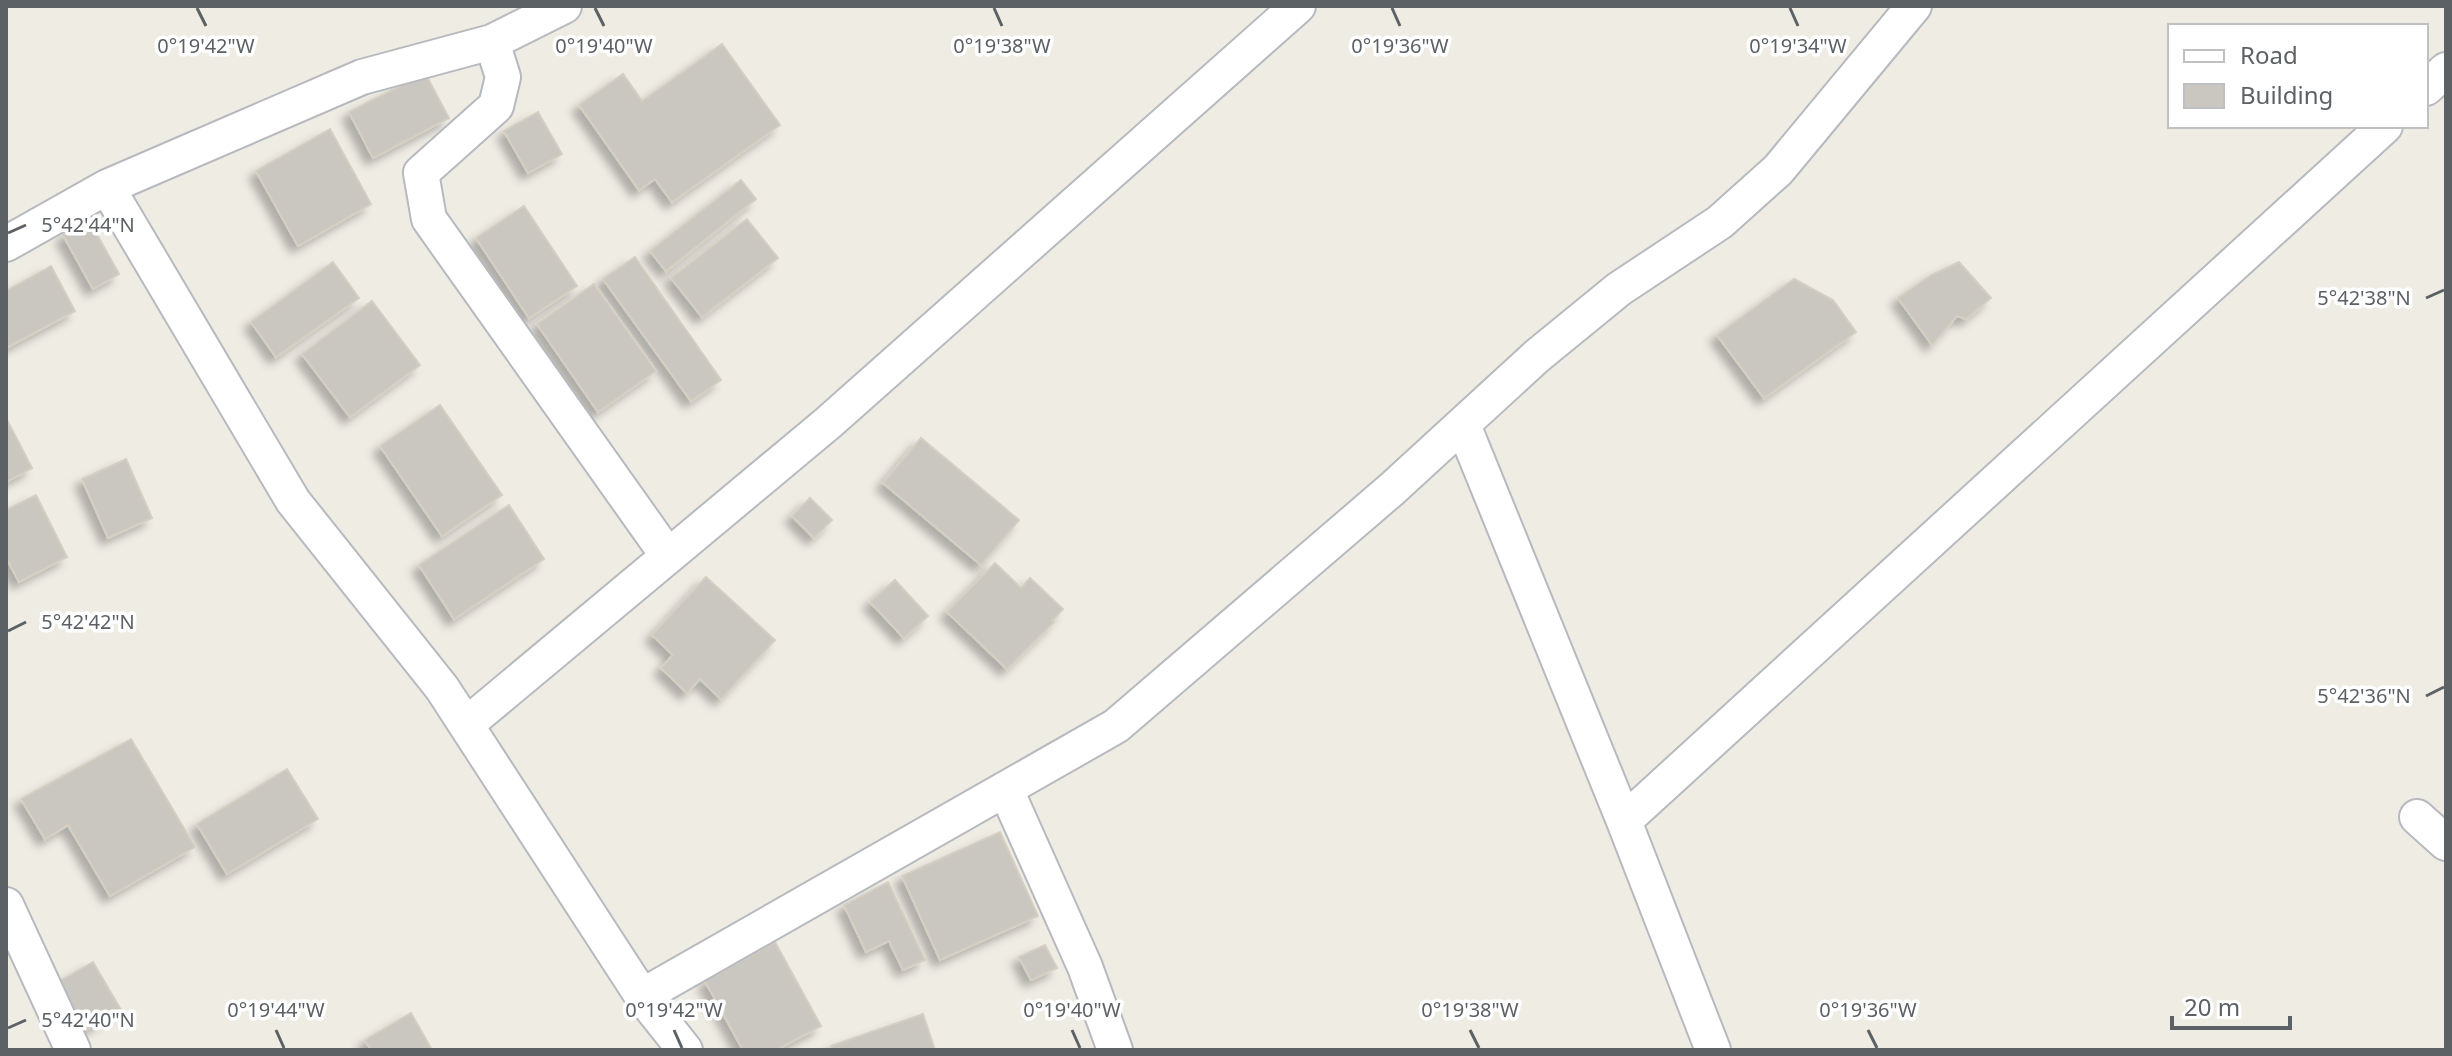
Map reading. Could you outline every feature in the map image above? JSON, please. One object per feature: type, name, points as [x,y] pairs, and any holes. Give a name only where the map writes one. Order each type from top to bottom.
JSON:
[{"type":"street","points":[[6,244],[107,187],[362,77],[492,42],[564,6]]},
{"type":"street","points":[[467,724],[828,423],[1298,6]]},
{"type":"street","points":[[642,996],[1116,726],[1380,500],[1537,356],[1619,289],[1720,222],[1778,170],[1914,6]]},
{"type":"street","points":[[492,42],[503,77],[496,106],[421,173],[429,219],[668,556]]},
{"type":"street","points":[[2428,86],[2446,70]]},
{"type":"street","points":[[1624,821],[2383,128]]},
{"type":"street","points":[[107,187],[293,501],[442,688],[642,996],[685,1050]]},
{"type":"street","points":[[1463,425],[1624,821],[1713,1050]]},
{"type":"street","points":[[1006,790],[1079,954],[1115,1050]]},
{"type":"street","points":[[2417,817],[2446,843]]},
{"type":"street","points":[[6,905],[73,1050]]},
{"type":"building","points":[[722,44],[780,125],[672,202],[655,179],[639,190],[579,105],[623,74],[642,101]]},
{"type":"building","points":[[425,73],[449,118],[373,158],[349,112]]},
{"type":"building","points":[[538,112],[562,154],[528,173],[504,131]]},
{"type":"building","points":[[330,129],[371,204],[298,246],[256,171]]},
{"type":"building","points":[[741,180],[756,199],[666,271],[650,251]]},
{"type":"building","points":[[524,206],[577,286],[529,318],[476,238]]},
{"type":"building","points":[[747,219],[778,258],[702,317],[671,278]]},
{"type":"building","points":[[89,220],[119,274],[93,289],[63,235]]},
{"type":"building","points":[[635,257],[721,380],[691,401],[603,279]]},
{"type":"building","points":[[333,262],[359,298],[276,357],[251,322]]},
{"type":"building","points":[[1959,262],[1991,298],[1966,319],[1957,316],[1932,345],[1898,298],[1931,275]]},
{"type":"building","points":[[51,266],[75,311],[6,348],[6,291]]},
{"type":"building","points":[[1794,279],[1833,300],[1856,332],[1764,398],[1717,335]]},
{"type":"building","points":[[594,284],[656,371],[598,412],[537,324]]},
{"type":"building","points":[[372,301],[420,365],[350,417],[302,354]]},
{"type":"building","points":[[440,405],[502,495],[442,536],[380,446]]},
{"type":"building","points":[[6,418],[32,468],[6,482]]},
{"type":"building","points":[[921,438],[1019,520],[981,565],[883,483]]},
{"type":"building","points":[[126,459],[152,518],[108,538],[82,479]]},
{"type":"building","points":[[36,495],[67,557],[19,582],[6,557],[6,510]]},
{"type":"building","points":[[810,498],[832,520],[814,538],[792,516]]},
{"type":"building","points":[[509,505],[544,559],[454,619],[419,565]]},
{"type":"building","points":[[995,563],[1021,588],[1030,578],[1063,609],[1007,669],[947,612]]},
{"type":"building","points":[[706,577],[775,640],[721,699],[700,679],[687,693],[661,668],[673,655],[652,635]]},
{"type":"building","points":[[895,580],[928,616],[904,638],[870,602]]},
{"type":"building","points":[[131,739],[195,847],[110,896],[68,825],[45,839],[21,799]]},
{"type":"building","points":[[287,769],[318,819],[227,874],[197,824]]},
{"type":"building","points":[[1000,832],[1038,916],[940,960],[902,876]]},
{"type":"building","points":[[888,882],[925,960],[903,970],[889,941],[866,952],[844,905]]},
{"type":"building","points":[[775,942],[821,1026],[776,1050],[743,1050],[705,981]]},
{"type":"building","points":[[1045,945],[1057,968],[1031,980],[1019,957]]},
{"type":"building","points":[[93,962],[121,1010],[86,1030],[58,982]]},
{"type":"building","points":[[411,1013],[432,1050],[371,1050],[365,1040]]},
{"type":"building","points":[[923,1014],[935,1050],[832,1050],[831,1046]]}]
